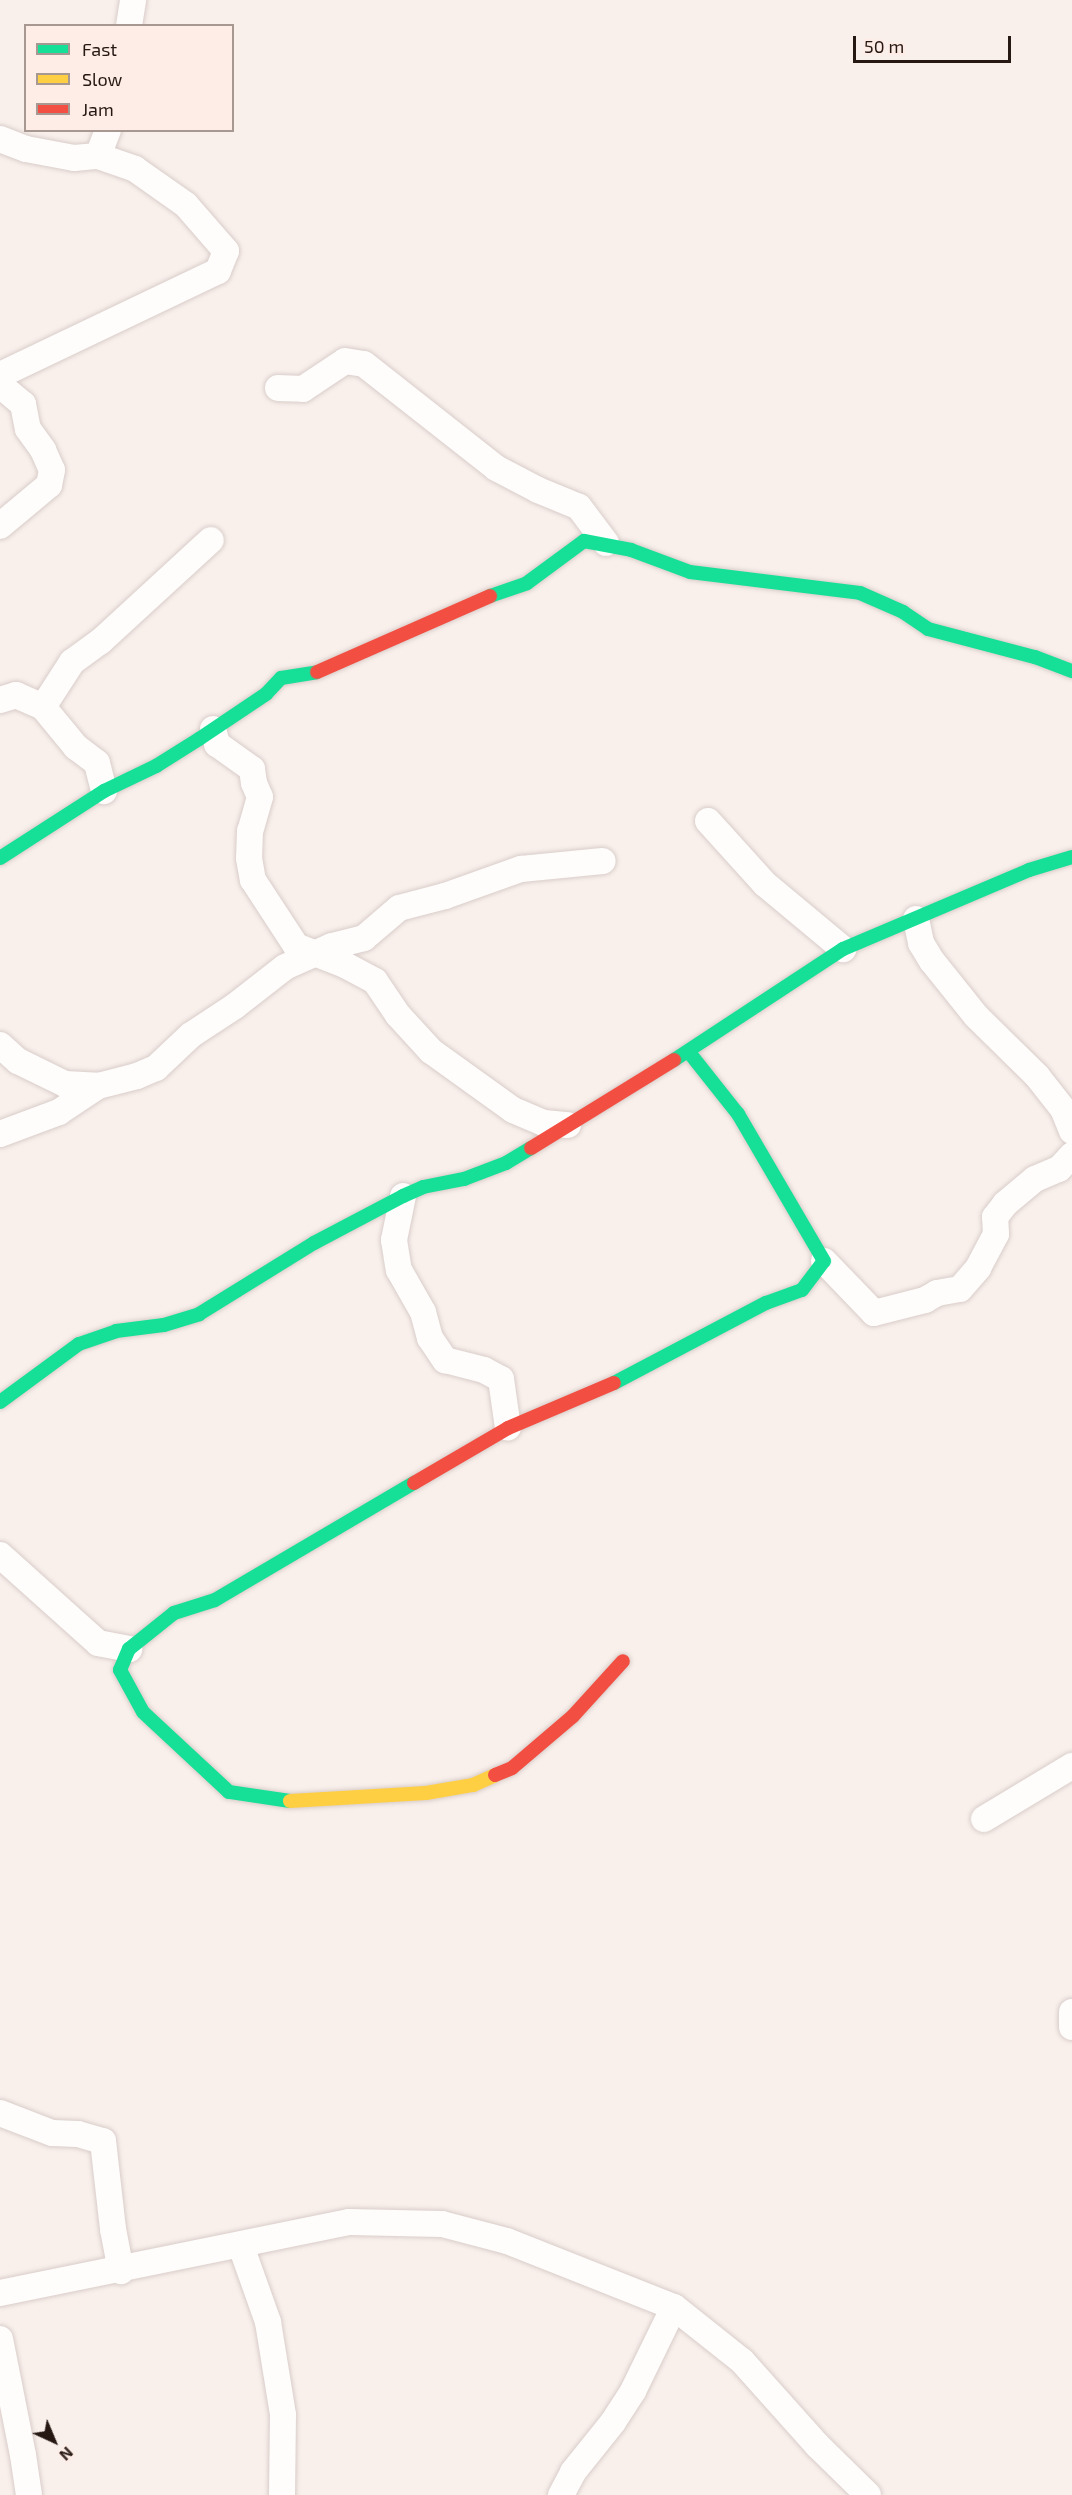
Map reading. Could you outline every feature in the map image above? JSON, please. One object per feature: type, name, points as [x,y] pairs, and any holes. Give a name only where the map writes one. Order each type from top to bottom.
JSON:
[{"type":"street","points":[[129,24],[133,0]]},
{"type":"street","points":[[98,156],[107,132]]},
{"type":"street","points":[[0,139],[26,149],[74,158],[98,156],[135,169],[186,205],[226,251],[218,271],[0,375]]},
{"type":"street","points":[[278,388],[303,389],[345,361],[364,364],[495,468],[538,490],[579,507],[606,543]]},
{"type":"street","points":[[0,385],[23,404],[28,429],[43,450],[52,470],[49,484],[0,525]]},
{"type":"street","points":[[44,707],[72,662],[101,641],[211,540]]},
{"type":"street","points":[[0,858],[104,791],[156,766],[266,694],[281,678],[325,671],[495,594],[527,583],[584,541],[606,543],[631,550],[690,572],[860,594],[903,612],[928,629],[1035,657],[1072,671]]},
{"type":"street","points":[[0,700],[16,695],[44,707],[76,747],[97,763],[104,791]]},
{"type":"street","points":[[213,729],[217,744],[252,769],[254,783],[260,797],[250,831],[249,858],[253,880],[296,946],[345,965],[375,981],[398,1015],[431,1051],[513,1110],[544,1123],[568,1125]]},
{"type":"street","points":[[708,821],[765,884],[843,949]]},
{"type":"street","points":[[0,1402],[79,1344],[116,1331],[164,1325],[199,1314],[314,1243],[423,1186],[464,1179],[506,1163],[688,1051],[843,949],[1029,870],[1072,856]]},
{"type":"street","points":[[0,1134],[59,1112],[99,1086],[156,1068],[192,1035],[236,1006],[285,967],[332,946],[364,938],[399,908],[444,896],[521,869],[603,861]]},
{"type":"street","points":[[916,919],[921,943],[932,962],[976,1016],[1037,1076],[1063,1109],[1072,1131]]},
{"type":"street","points":[[0,1045],[18,1061],[65,1084],[99,1086]]},
{"type":"street","points":[[688,1051],[738,1114],[824,1261],[874,1312],[925,1300],[937,1293],[960,1289],[978,1268],[996,1234],[995,1217],[1005,1204],[1035,1179],[1059,1169],[1072,1155]]},
{"type":"street","points":[[403,1196],[394,1240],[399,1270],[423,1312],[430,1338],[445,1360],[484,1370],[501,1379],[508,1428]]},
{"type":"street","points":[[623,1661],[573,1716],[512,1768],[473,1785],[426,1793],[291,1801],[229,1792],[143,1712],[120,1670],[129,1649],[174,1613],[215,1600],[508,1428],[625,1379],[672,1351],[766,1304],[802,1290],[824,1261]]},
{"type":"street","points":[[0,1555],[98,1643],[129,1649]]},
{"type":"street","points":[[984,1819],[1072,1766]]},
{"type":"street","points":[[1072,2012],[1070,2023],[1072,2027]]},
{"type":"street","points":[[0,2113],[52,2133],[78,2134],[103,2141],[121,2271]]},
{"type":"street","points":[[0,2293],[121,2271],[349,2222],[442,2224],[507,2241],[674,2307],[742,2361],[818,2446],[868,2495]]},
{"type":"street","points":[[241,2246],[270,2333],[283,2415],[282,2495]]},
{"type":"street","points":[[561,2495],[573,2472],[633,2391],[674,2307]]},
{"type":"street","points":[[0,2339],[23,2455],[28,2495]]},
{"type":"traffic: fast","points":[[490,596],[527,583],[584,541],[631,550],[690,572],[860,593],[903,612],[928,629],[1035,657],[1072,671]]},
{"type":"traffic: fast","points":[[0,858],[104,791],[156,766],[199,739],[266,694],[281,678],[317,672]]},
{"type":"traffic: fast","points":[[674,1060],[843,949],[1029,870],[1072,857]]},
{"type":"traffic: fast","points":[[614,1383],[766,1303],[802,1290],[824,1261],[738,1114],[688,1051]]},
{"type":"traffic: fast","points":[[0,1402],[79,1344],[116,1331],[164,1325],[199,1314],[314,1243],[403,1196],[423,1187],[464,1179],[506,1163],[531,1148]]},
{"type":"traffic: fast","points":[[290,1801],[229,1792],[143,1712],[120,1670],[129,1649],[174,1613],[215,1600],[414,1483]]},
{"type":"traffic: slow","points":[[290,1801],[426,1793],[473,1785],[495,1775]]},
{"type":"traffic: jam","points":[[317,672],[490,596]]},
{"type":"traffic: jam","points":[[531,1148],[674,1060]]},
{"type":"traffic: jam","points":[[414,1483],[508,1428],[614,1383]]},
{"type":"traffic: jam","points":[[495,1775],[512,1768],[573,1716],[623,1661]]}]
